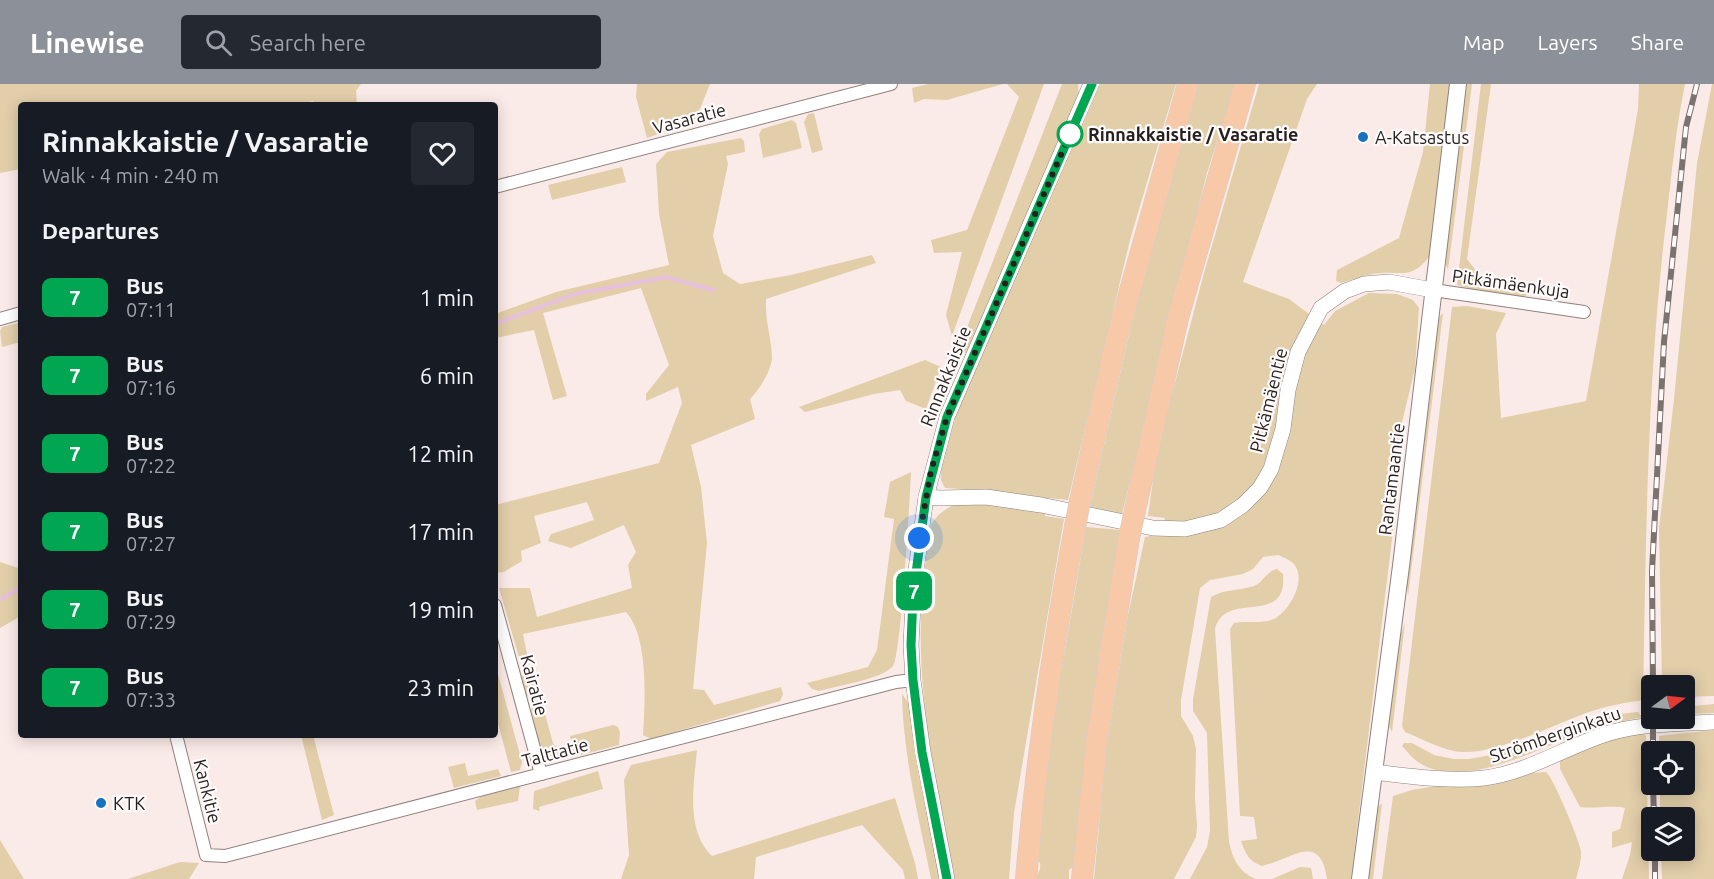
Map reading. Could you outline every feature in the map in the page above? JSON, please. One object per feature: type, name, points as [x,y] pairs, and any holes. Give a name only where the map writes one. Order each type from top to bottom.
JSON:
[{"type":"highway","points":[[1026,879],[1043,723],[1074,527],[1117,337],[1188,84]]},
{"type":"highway","points":[[1082,879],[1099,728],[1129,538],[1178,318],[1245,84]]},
{"type":"main road","name":"Rantamaantie","points":[[1360,879],[1401,566],[1458,84]]},
{"type":"street","name":"Vasaratie","points":[[498,186],[891,84]]},
{"type":"street","name":"Rinnakkaistie","points":[[947,879],[922,752],[911,645],[914,592],[926,497],[947,417],[1091,84]]},
{"type":"street","name":"Pitkämäentie","points":[[926,497],[986,497],[1041,505],[1153,528],[1185,529],[1221,520],[1243,506],[1260,488],[1271,469],[1283,429],[1288,390],[1298,352],[1321,308],[1345,291],[1365,284],[1389,282],[1433,290]]},
{"type":"street","name":"Pitkämäenkuja","points":[[1433,290],[1584,312]]},
{"type":"street","points":[[0,319],[18,315]]},
{"type":"street","name":"Kairatie","points":[[498,615],[541,774]]},
{"type":"street","name":"Talttatie","points":[[206,855],[225,856],[896,682],[913,680]]},
{"type":"street","name":"Strömberginkatu","points":[[1374,772],[1452,779],[1483,778],[1503,775],[1609,733],[1633,728],[1714,722]]},
{"type":"street","name":"Kankitie","points":[[177,738],[206,855]]},
{"type":"shaded area","points":[[0,84],[361,84],[356,91],[357,102],[18,102],[18,170],[0,173]]},
{"type":"shaded area","points":[[637,84],[710,84],[695,121],[647,138],[636,97]]},
{"type":"shaded area","points":[[928,84],[1003,84],[947,100],[924,99],[914,103],[912,88]]},
{"type":"shaded area","points":[[1007,84],[1044,84],[952,336],[946,315],[962,252],[934,253],[931,240],[967,230],[1019,97]]},
{"type":"shaded area","points":[[1062,84],[1078,84],[1079,96],[969,350],[964,354],[957,353]]},
{"type":"shaded area","points":[[1099,84],[1176,84],[1130,240],[1068,500],[1048,498],[1045,516],[1064,519],[1014,813],[1009,879],[954,879],[932,762],[923,684],[921,606],[928,534],[931,525],[943,511],[959,502],[994,491],[945,488],[941,480],[941,471],[958,408]]},
{"type":"shaded area","points":[[1199,84],[1235,84],[1207,173],[1122,514],[1090,507],[1128,339]]},
{"type":"shaded area","points":[[1259,84],[1317,84],[1307,99],[1243,282],[1289,299],[1324,325],[1335,311],[1369,293],[1397,294],[1413,300],[1419,308],[1415,369],[1402,422],[1402,456],[1351,879],[1327,879],[1318,855],[1311,852],[1303,852],[1262,866],[1248,857],[1241,841],[1257,839],[1254,817],[1240,816],[1230,629],[1234,623],[1271,620],[1287,608],[1298,586],[1298,571],[1294,564],[1278,555],[1263,557],[1253,569],[1243,574],[1210,580],[1200,588],[1181,700],[1181,716],[1193,736],[1196,749],[1197,826],[1196,837],[1174,879],[1094,879],[1106,751],[1128,615],[1145,537],[1160,534],[1165,518],[1148,516],[1157,451],[1204,273]]},
{"type":"shaded area","points":[[1430,84],[1450,84],[1429,257],[1416,270],[1410,272],[1373,274],[1341,283],[1336,281],[1337,270],[1399,238],[1423,152]]},
{"type":"shaded area","points":[[1466,84],[1472,84],[1448,270],[1445,250]]},
{"type":"shaded area","points":[[1481,84],[1491,84],[1467,259],[1483,280],[1534,288],[1521,297],[1492,294],[1457,285]]},
{"type":"shaded area","points":[[1639,84],[1685,84],[1673,165],[1655,335],[1641,700],[1595,710],[1492,748],[1462,752],[1448,749],[1405,732],[1402,726],[1452,307],[1467,306],[1506,313],[1496,334],[1501,418],[1586,401],[1638,109]]},
{"type":"shaded area","points":[[1712,84],[1714,84],[1714,696],[1695,697],[1695,675],[1662,675],[1659,529],[1697,163]]},
{"type":"shaded area","points":[[814,113],[823,150],[812,153],[804,122],[808,114]]},
{"type":"shaded area","points":[[792,120],[796,123],[802,148],[763,158],[759,134],[762,129]]},
{"type":"shaded area","points":[[741,138],[744,141],[745,152],[726,156],[728,164],[713,236],[723,273],[740,284],[791,275],[872,255],[876,263],[766,299],[772,357],[764,380],[750,399],[755,419],[691,445],[701,487],[707,543],[693,689],[704,690],[714,705],[781,687],[783,694],[780,701],[651,739],[643,735],[645,688],[639,637],[626,612],[523,634],[528,659],[526,663],[520,661],[499,588],[530,588],[537,617],[632,588],[628,565],[636,552],[624,525],[571,548],[548,541],[551,534],[594,520],[587,502],[534,516],[541,543],[521,551],[522,561],[504,572],[498,573],[498,504],[659,463],[682,403],[678,387],[646,401],[646,394],[669,365],[641,288],[543,313],[567,396],[553,400],[534,330],[498,337],[498,313],[556,292],[669,265],[659,214],[656,164],[667,152]]},
{"type":"shaded area","points":[[622,167],[626,182],[552,200],[548,185]]},
{"type":"shaded area","points":[[1443,313],[1408,596],[1406,573],[1437,319]]},
{"type":"shaded area","points":[[18,323],[18,343],[2,347],[0,331],[2,327]]},
{"type":"shaded area","points":[[925,360],[941,367],[926,409],[906,401],[900,390],[874,394],[805,412],[799,407]]},
{"type":"shaded area","points":[[911,472],[902,607],[893,666],[880,675],[859,682],[819,691],[812,689],[807,683],[868,667],[877,650],[894,519],[884,517],[890,482]]},
{"type":"shaded area","points":[[1086,527],[1121,530],[1099,656],[1073,867],[1069,870],[1069,879],[1036,879],[1040,867],[1037,858],[1056,703]]},
{"type":"shaded area","points":[[0,562],[18,568],[18,618],[0,628]]},
{"type":"shaded area","points":[[1277,569],[1283,574],[1282,590],[1276,600],[1266,605],[1231,611],[1221,617],[1215,629],[1229,842],[1238,865],[1245,873],[1256,879],[1190,879],[1207,847],[1210,831],[1207,733],[1193,711],[1193,699],[1211,597],[1254,586]]},
{"type":"shaded area","points":[[1405,622],[1392,732],[1389,726],[1389,716],[1395,652]]},
{"type":"shaded area","points":[[531,672],[535,675],[540,691],[531,697],[526,695],[521,678],[523,674]]},
{"type":"shaded area","points":[[498,674],[522,762],[520,770],[511,772],[498,723]]},
{"type":"shaded area","points":[[902,694],[908,702],[913,721],[940,879],[931,879],[908,764]]},
{"type":"shaded area","points":[[538,704],[543,707],[553,743],[566,758],[549,756],[540,744],[531,711],[533,705]]},
{"type":"shaded area","points":[[1714,704],[1714,713],[1695,714],[1695,706]]},
{"type":"shaded area","points":[[1638,712],[1641,717],[1584,732],[1519,758],[1476,770],[1455,772],[1435,770],[1418,762],[1402,746],[1404,743],[1412,743],[1434,755],[1469,759],[1491,755],[1610,715]]},
{"type":"shaded area","points":[[613,725],[618,727],[620,732],[619,745],[581,755],[576,753],[570,736]]},
{"type":"shaded area","points":[[1714,730],[1714,879],[1662,879],[1661,861],[1695,861],[1695,807],[1660,807],[1660,795],[1695,795],[1695,741],[1659,741],[1659,736]]},
{"type":"shaded area","points":[[1642,732],[1646,736],[1646,741],[1641,741],[1641,795],[1647,795],[1647,807],[1641,807],[1641,861],[1649,861],[1649,879],[1622,879],[1632,842],[1612,848],[1612,832],[1620,829],[1625,808],[1580,807],[1560,769],[1560,760],[1604,741]]},
{"type":"shaded area","points":[[302,738],[314,738],[334,815],[322,820]]},
{"type":"shaded area","points":[[697,750],[693,806],[698,833],[703,845],[712,856],[895,798],[918,879],[905,879],[903,870],[862,825],[756,857],[754,879],[621,879],[629,855],[624,780],[631,765]]},
{"type":"shaded area","points":[[465,763],[468,776],[498,769],[501,776],[454,788],[448,767]]},
{"type":"shaded area","points":[[598,771],[603,789],[539,807],[540,811],[533,809],[534,791]]},
{"type":"shaded area","points":[[1546,772],[1560,796],[1581,851],[1576,879],[1382,879],[1393,796],[1436,786],[1489,784]]},
{"type":"shaded area","points":[[520,786],[518,801],[477,810],[475,801],[482,796]]},
{"type":"shaded area","points":[[1382,803],[1373,879],[1366,879],[1378,807]]},
{"type":"shaded area","points":[[0,840],[24,879],[0,879]]},
{"type":"shaded area","points":[[180,862],[199,863],[189,879],[128,879]]},
{"type":"shaded area","points":[[1300,867],[1311,868],[1313,879],[1272,879]]},
{"type":"waterway","points":[[498,323],[575,294],[666,277],[713,290]]},
{"type":"waterway","points":[[0,599],[18,590]]},
{"type":"railway","points":[[1653,675],[1652,571],[1664,342],[1686,127],[1697,84]]},
{"type":"railway","points":[[1653,729],[1653,741]]},
{"type":"railway","points":[[1653,795],[1654,807]]},
{"type":"railway","points":[[1655,861],[1655,879]]},
{"type":"bus line","name":"7","points":[[947,879],[922,752],[911,645],[913,596],[926,497],[937,448],[947,417],[1092,84]]},
{"type":"place","name":"Rinnakkaistie / Vasaratie","points":[[1070,134]]},
{"type":"place","name":"A-Katsastus","points":[[1363,137]]},
{"type":"place","name":"KTK","points":[[101,803]]},
{"type":"route","points":[[919,538],[931,471],[947,417],[1070,134]]}]
